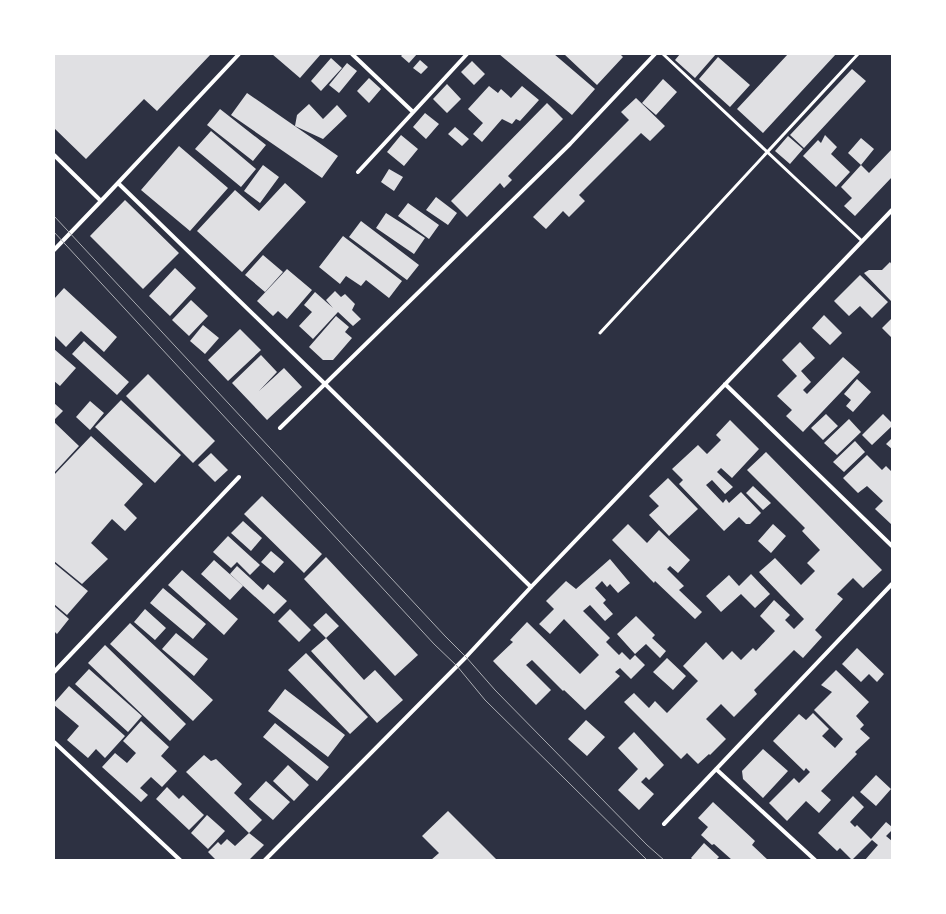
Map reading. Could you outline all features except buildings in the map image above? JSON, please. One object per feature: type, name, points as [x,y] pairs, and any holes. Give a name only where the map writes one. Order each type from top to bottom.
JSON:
[{"type":"street","points":[[54,250],[240,54]]},
{"type":"street","points":[[352,54],[413,112]]},
{"type":"street","points":[[358,172],[467,54]]},
{"type":"street","points":[[280,428],[570,144],[655,54]]},
{"type":"street","points":[[54,155],[101,201]]},
{"type":"street","points":[[118,183],[531,587]]},
{"type":"street","points":[[265,860],[466,657],[531,587],[892,210]]},
{"type":"street","points":[[725,384],[892,546]]},
{"type":"street","points":[[54,672],[239,477]]},
{"type":"street","points":[[664,824],[892,584]]},
{"type":"street","points":[[54,742],[180,860]]},
{"type":"street","points":[[716,769],[815,860]]},
{"type":"lane","points":[[663,54],[862,241]]},
{"type":"lane","points":[[600,333],[858,54]]},
{"type":"tram line","points":[[54,216],[466,657],[495,690],[647,845],[664,860]]},
{"type":"tram line","points":[[54,232],[434,644],[457,666],[485,700],[647,860]]}]
